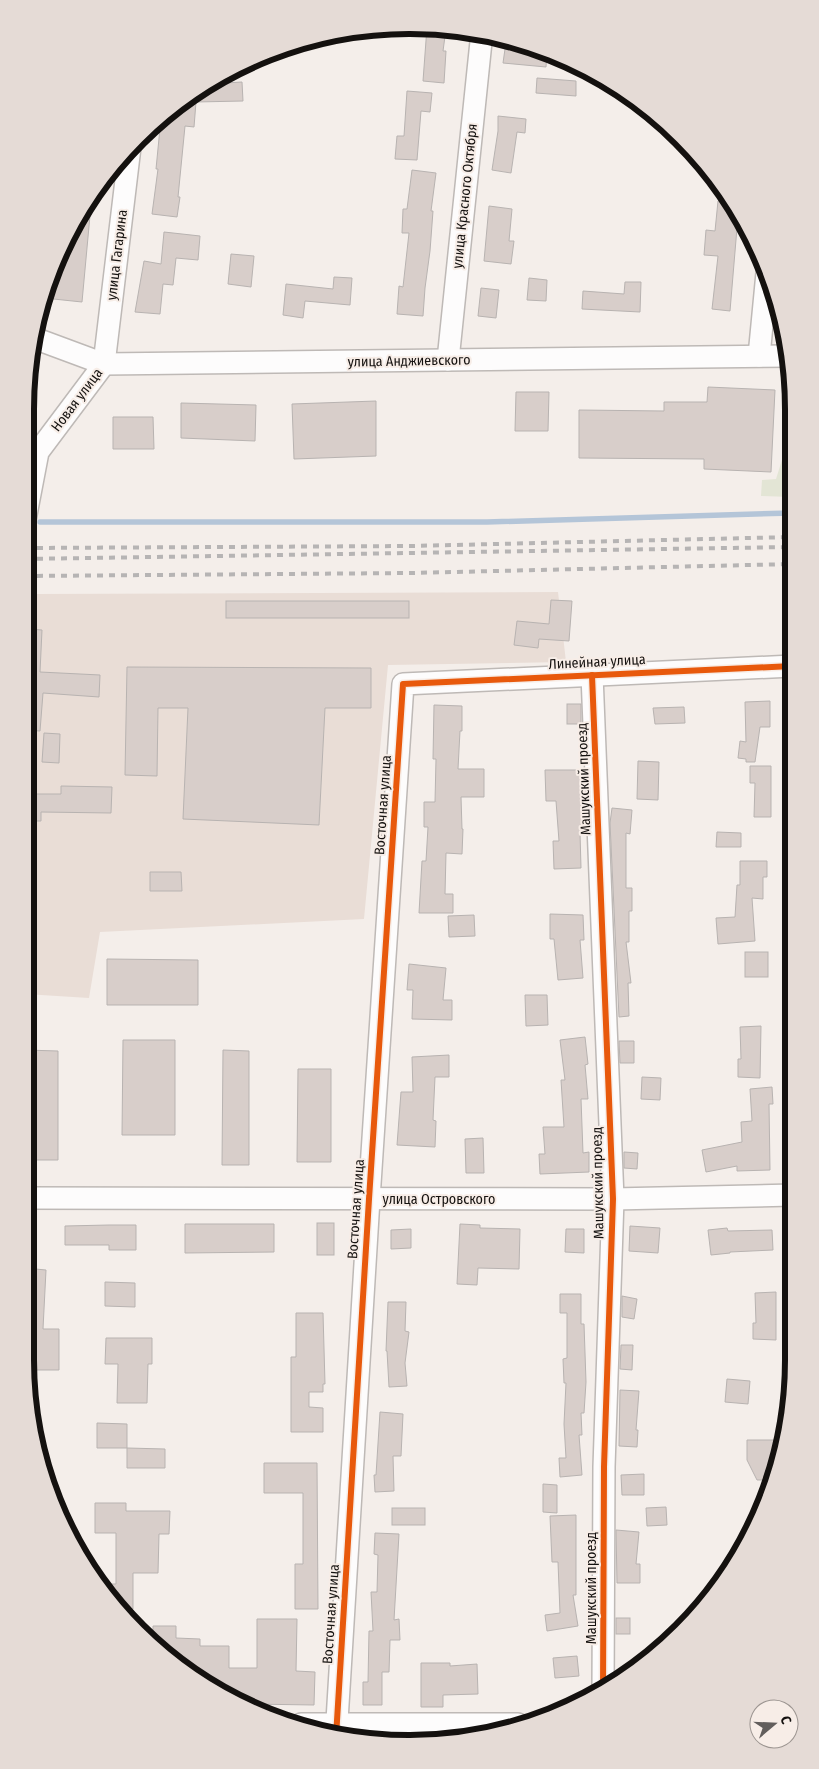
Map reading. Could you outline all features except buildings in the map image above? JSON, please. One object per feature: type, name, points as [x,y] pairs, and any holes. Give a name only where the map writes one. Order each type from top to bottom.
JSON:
[{"type":"street","name":"улица Красного Октября","points":[[448,360],[481,41]]},
{"type":"street","name":"улица Гагарина","points":[[104,364],[128,161]]},
{"type":"street","points":[[759,356],[766,292]]},
{"type":"street","name":"улица Анджиевского","points":[[40,341],[104,364],[781,356]]},
{"type":"street","name":"Новая улица","points":[[34,473],[38,452],[104,364]]},
{"type":"street","name":"Линейная улица","points":[[403,684],[785,666]]},
{"type":"street","name":"Машукский проезд","points":[[592,675],[613,1199],[604,1467],[603,1681]]},
{"type":"street","name":"Восточная улица","points":[[336,1728],[403,684]]},
{"type":"street","name":"улица Островского","points":[[34,1198],[613,1199],[785,1195]]},
{"type":"street","points":[[346,1730],[496,1725]]},
{"type":"shaded area","points":[[558,592],[566,662],[388,665],[364,919],[100,932],[89,998],[34,995],[34,615],[36,594]]},
{"type":"green space","points":[[785,450],[785,497],[761,496],[762,480],[776,479]]},
{"type":"waterway","points":[[40,522],[487,522],[785,513]]},
{"type":"railway","points":[[34,548],[411,546],[785,537]]},
{"type":"railway","points":[[34,559],[785,547]]},
{"type":"railway","points":[[34,576],[411,573],[785,564]]},
{"type":"cycle path","points":[[337,1728],[403,684],[785,666]]},
{"type":"cycle path","points":[[592,675],[613,1199],[604,1467],[603,1681]]}]
